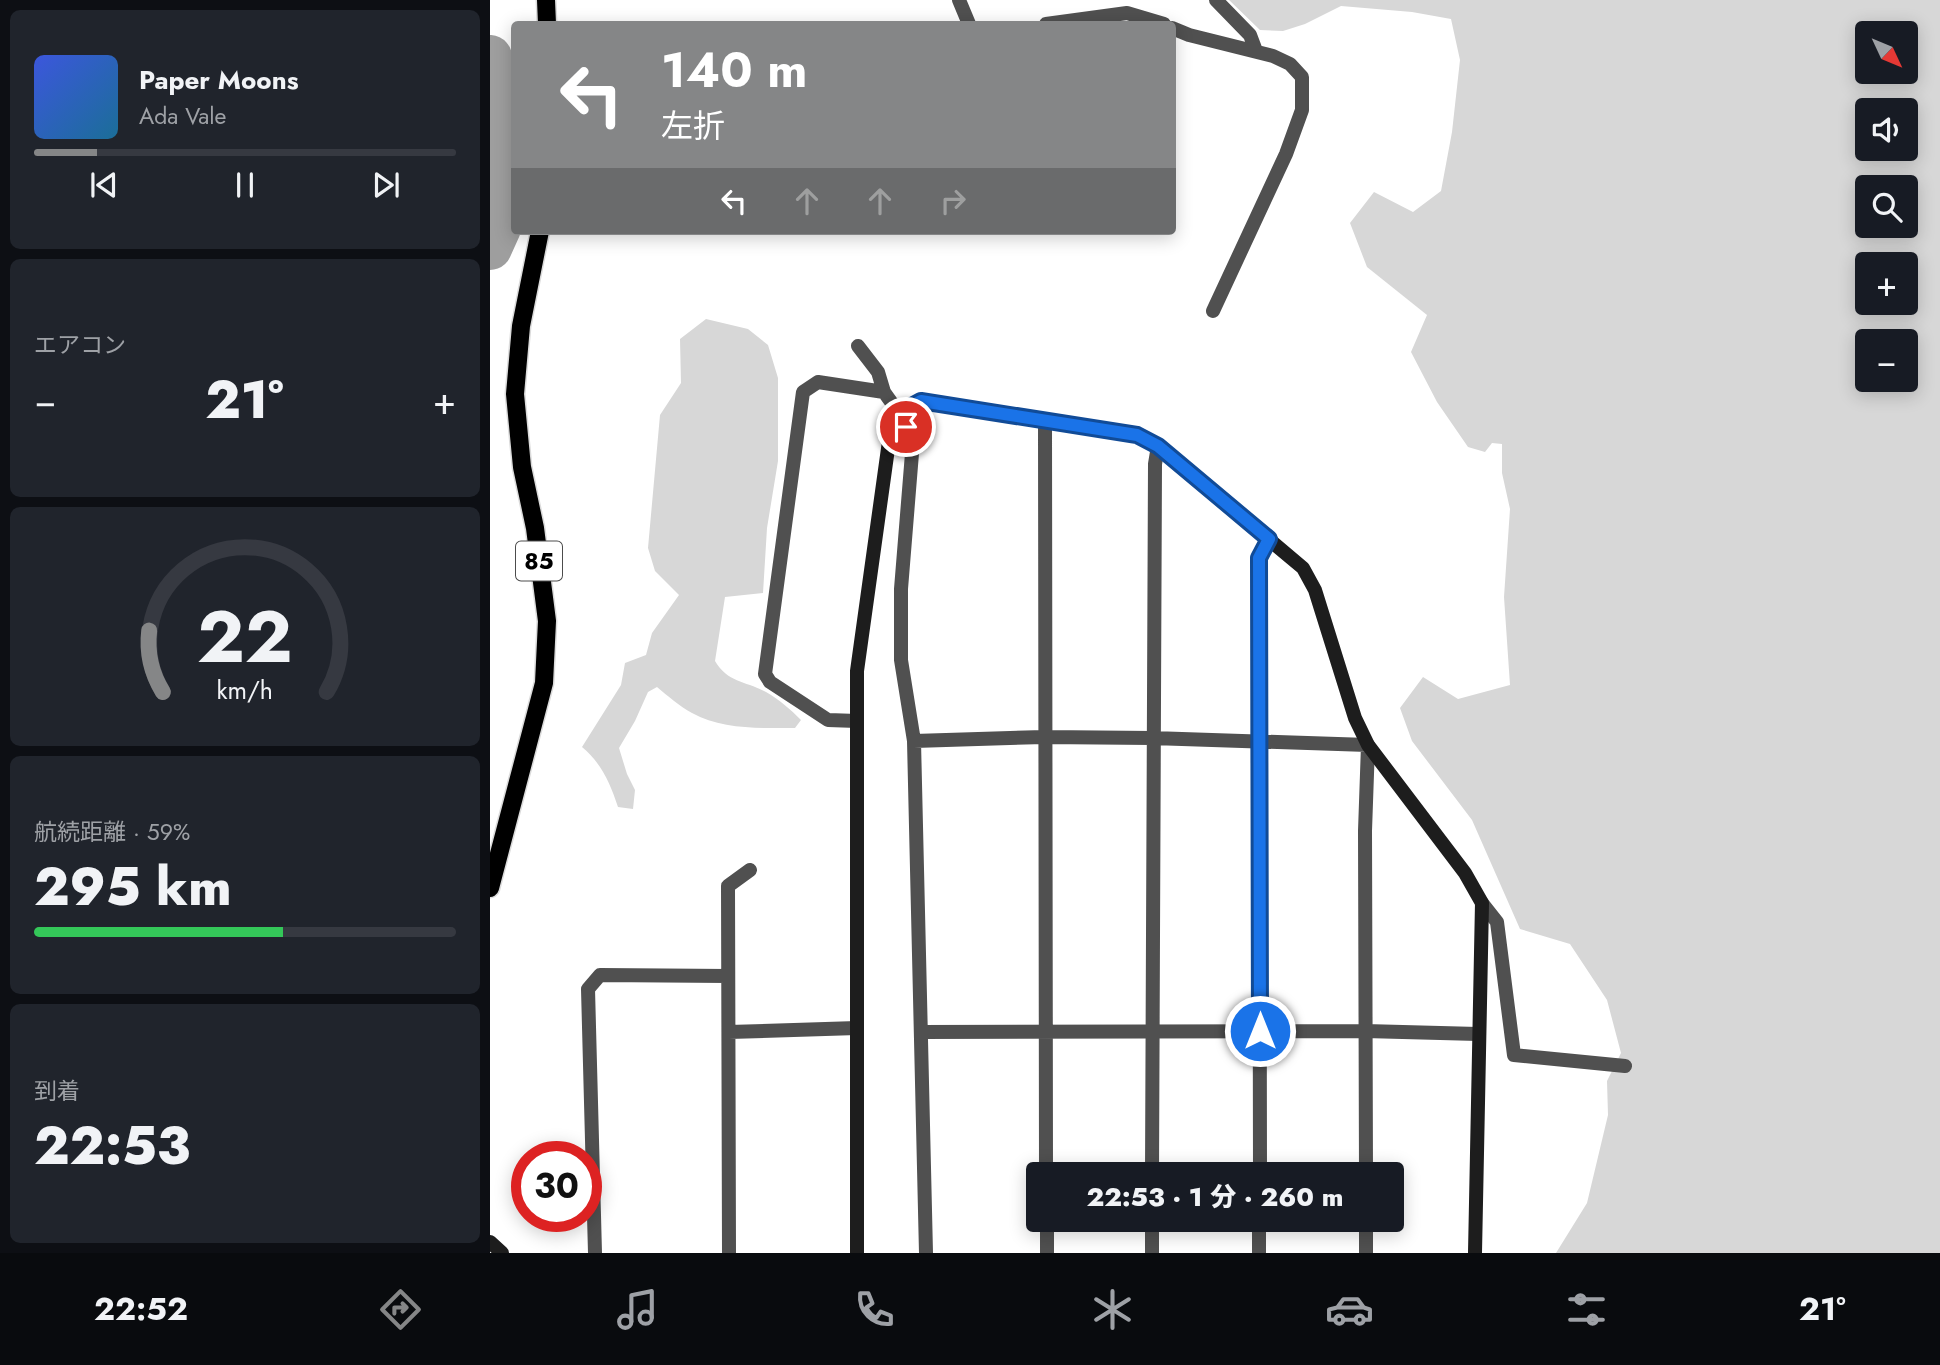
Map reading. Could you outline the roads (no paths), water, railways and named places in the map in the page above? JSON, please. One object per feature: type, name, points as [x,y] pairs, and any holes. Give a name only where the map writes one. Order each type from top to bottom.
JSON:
[{"type":"main road","points":[[546,0],[547,21]]},
{"type":"main road","name":"85","points":[[490,888],[544,682],[547,621],[535,528],[522,467],[515,394],[521,326],[539,235]]},
{"type":"street","points":[[959,0],[968,21]]},
{"type":"street","points":[[1216,0],[1250,35],[1256,51]]},
{"type":"street","points":[[1068,21],[1127,13],[1154,21]]},
{"type":"street","points":[[1176,30],[1256,51],[1290,64],[1302,76],[1302,110],[1286,155],[1213,311]]},
{"type":"street","points":[[858,346],[878,372],[884,392],[899,413],[913,441],[901,589],[901,660],[914,741],[926,1253]]},
{"type":"street","points":[[857,720],[828,720],[770,681],[765,674],[803,392],[818,382],[884,392]]},
{"type":"street","points":[[857,1253],[857,671],[891,427],[899,413],[921,401],[1137,435],[1158,446],[1303,568],[1315,590],[1356,718],[1368,745],[1465,873],[1482,903],[1497,922],[1514,1055],[1625,1066]]},
{"type":"street","points":[[1045,421],[1046,1162]]},
{"type":"street","points":[[1152,1162],[1152,738],[1155,464],[1158,446]]},
{"type":"street","points":[[1260,1162],[1259,558],[1269,539]]},
{"type":"street","points":[[914,741],[1044,737],[1259,740],[1368,745]]},
{"type":"street","points":[[1366,1162],[1365,831],[1368,745]]},
{"type":"street","points":[[729,1253],[728,886],[750,870]]},
{"type":"street","points":[[1475,1253],[1482,903]]},
{"type":"street","points":[[595,1253],[588,989],[600,975],[728,976]]},
{"type":"street","points":[[729,1032],[857,1028]]},
{"type":"street","points":[[921,1032],[1365,1031],[1478,1034]]},
{"type":"street","points":[[1047,1232],[1047,1253]]},
{"type":"street","points":[[1152,1232],[1152,1253]]},
{"type":"street","points":[[1259,1232],[1259,1253]]},
{"type":"street","points":[[1366,1232],[1366,1253]]},
{"type":"street","points":[[490,1242],[502,1253]]},
{"type":"waterway","points":[[490,57],[499,83],[501,113],[498,146],[507,194],[499,228],[490,248]]}]
